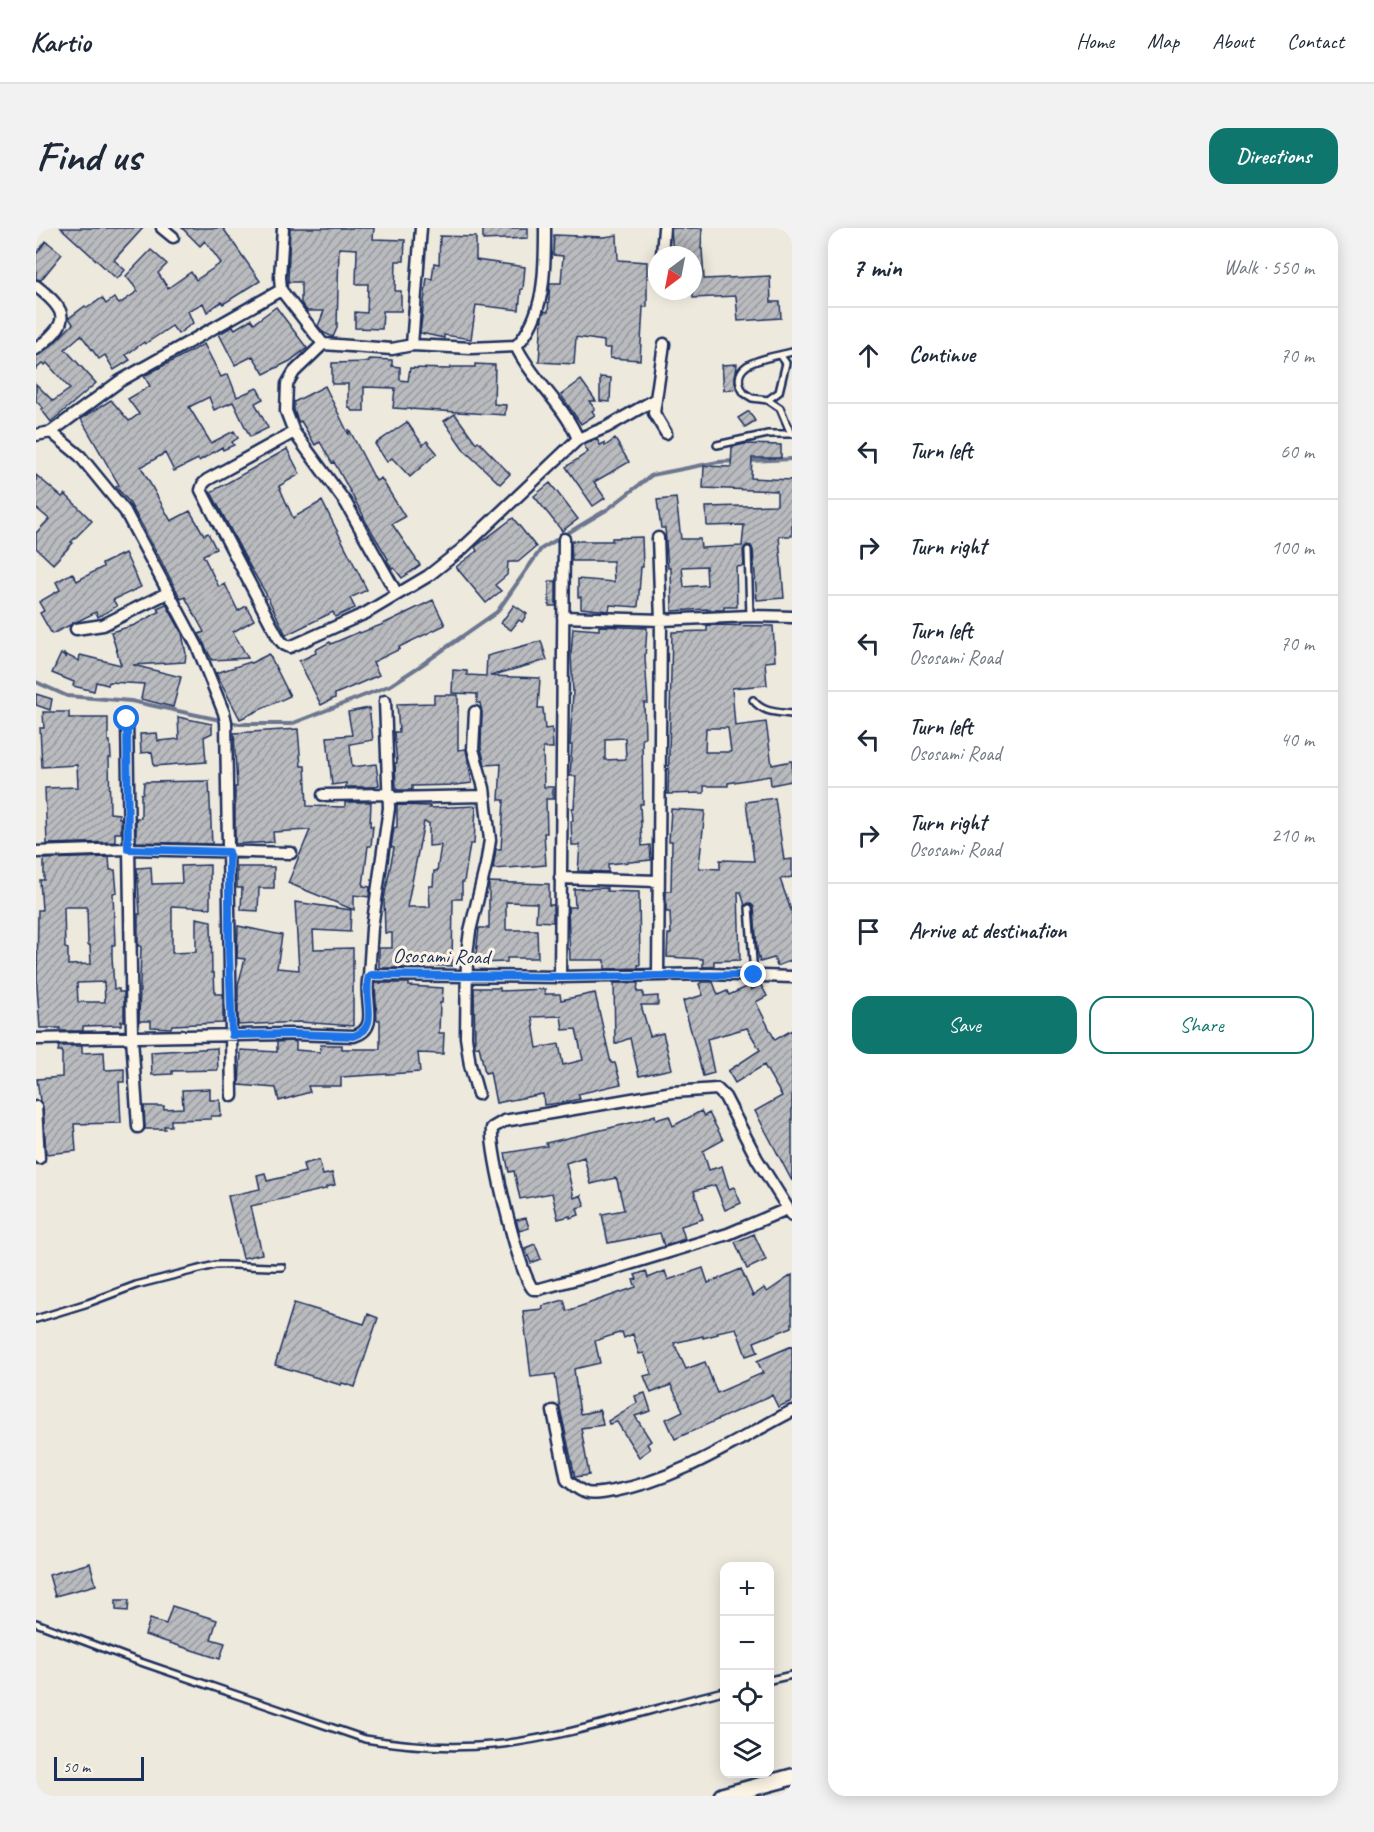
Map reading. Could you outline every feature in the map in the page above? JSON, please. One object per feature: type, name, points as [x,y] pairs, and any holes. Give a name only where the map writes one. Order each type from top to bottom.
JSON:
[{"type":"street","points":[[162,228],[173,237]]},
{"type":"street","points":[[283,228],[281,290],[322,344],[392,349],[412,345],[471,348],[516,346],[525,337],[540,299],[545,266],[546,228]]},
{"type":"street","points":[[412,345],[421,228]]},
{"type":"street","points":[[663,246],[664,228]]},
{"type":"street","points":[[36,286],[59,306],[61,315],[57,330],[36,348]]},
{"type":"street","points":[[36,435],[51,432],[120,381],[281,290]]},
{"type":"street","points":[[322,344],[294,372],[287,384],[286,411],[294,432],[346,503],[397,594]]},
{"type":"street","points":[[664,344],[654,413],[666,433]]},
{"type":"street","points":[[516,346],[527,367],[573,425],[578,439]]},
{"type":"street","points":[[294,432],[207,480],[202,484],[201,490],[285,646],[294,646],[366,613],[428,576],[462,549],[578,439],[607,427],[656,399]]},
{"type":"street","points":[[51,432],[80,456],[125,511],[197,646],[224,713],[229,852],[232,1096]]},
{"type":"street","points":[[658,538],[661,620],[658,975]]},
{"type":"street","points":[[560,977],[564,539]]},
{"type":"street","points":[[76,629],[103,625],[169,592]]},
{"type":"street","points":[[564,617],[661,620],[750,616],[792,617]]},
{"type":"street","points":[[369,976],[370,940],[390,796],[385,701]]},
{"type":"street","points":[[475,712],[473,749],[485,796],[490,840],[470,932],[466,976],[466,1037],[470,1065],[478,1094]]},
{"type":"street","points":[[127,719],[132,1037],[138,1127]]},
{"type":"street","points":[[323,795],[485,796]]},
{"type":"street","points":[[36,852],[128,849],[291,854]]},
{"type":"street","points":[[560,878],[657,881]]},
{"type":"street","name":"Ososami Road","points":[[36,1039],[291,1034],[354,1036],[362,1033],[369,1024],[367,983],[369,976],[754,975],[792,977]]},
{"type":"street","points":[[717,1089],[724,1097],[757,1159],[790,1212],[729,1234],[613,1269],[539,1289],[533,1288],[525,1276],[503,1198],[492,1147],[492,1128],[504,1121],[673,1092],[717,1089]]},
{"type":"street","points":[[36,1107],[39,1158]]},
{"type":"street","points":[[553,1411],[567,1480],[587,1493],[634,1487],[668,1476],[792,1411]]},
{"type":"street","points":[[722,1796],[792,1777]]},
{"type":"lane","points":[[717,445],[768,434],[792,434],[780,408],[768,400],[752,398],[744,393],[740,382],[741,371],[750,363],[792,352]]},
{"type":"lane","points":[[768,400],[779,392],[786,363],[781,356]]},
{"type":"lane","points":[[748,550],[750,616]]},
{"type":"lane","points":[[753,700],[769,712],[792,714]]},
{"type":"lane","points":[[749,908],[754,975]]},
{"type":"lane","points":[[36,1318],[88,1303],[136,1285],[215,1265],[282,1267]]},
{"type":"lane","points":[[36,1623],[129,1658],[356,1736],[397,1744],[492,1745],[548,1736],[720,1692]]},
{"type":"lane","points":[[774,1679],[792,1675]]},
{"type":"building","points":[[61,228],[143,228],[114,260],[125,270],[117,279]]},
{"type":"building","points":[[182,228],[223,228],[260,281],[207,312],[203,303],[188,311],[193,323],[178,334],[172,326],[145,344],[144,342],[126,355],[130,360],[114,370],[105,355],[99,359],[81,335],[65,349],[96,383],[51,422],[36,401],[36,384],[53,401],[70,389],[47,363],[45,365],[43,363],[36,369],[36,356],[52,345],[73,324],[69,318],[85,306],[87,308],[102,298],[106,304],[114,298],[119,304],[138,291],[126,276],[151,250],[167,264],[158,273],[168,288],[191,272],[196,280],[221,263],[205,241],[200,246]]},
{"type":"building","points":[[290,228],[374,228],[373,239],[405,240],[404,261],[396,261],[395,291],[401,291],[401,311],[383,311],[382,329],[355,328],[355,312],[367,313],[368,284],[356,284],[357,249],[339,248],[337,328],[333,337],[324,333],[318,326],[324,311],[307,311],[301,303],[301,282],[288,282]]},
{"type":"building","points":[[483,228],[528,228],[528,238],[483,240]]},
{"type":"building","points":[[671,228],[702,228],[701,246],[672,246]]},
{"type":"building","points":[[554,235],[604,237],[617,235],[618,260],[647,262],[647,307],[643,307],[640,360],[610,358],[611,348],[604,348],[604,341],[576,337],[574,364],[539,362],[542,317],[544,311],[548,312],[550,283],[561,283],[563,256],[553,255]]},
{"type":"building","points":[[440,236],[476,237],[476,260],[525,267],[519,310],[476,305],[471,339],[444,335],[444,338],[420,333],[427,278],[432,279],[434,263],[439,264]]},
{"type":"building","points":[[46,241],[62,254],[41,280],[36,279],[36,254]]},
{"type":"building","points":[[702,249],[704,279],[770,276],[771,302],[780,302],[781,318],[738,321],[736,296],[702,298]]},
{"type":"building","points":[[276,307],[307,348],[290,361],[264,374],[253,356],[235,365],[219,334],[233,326],[235,329],[251,319],[254,323]]},
{"type":"building","points":[[204,344],[221,377],[228,374],[237,397],[257,388],[263,399],[255,403],[268,428],[250,437],[233,402],[214,410],[209,397],[189,407],[211,443],[234,431],[238,438],[232,442],[234,445],[223,450],[222,447],[199,461],[198,459],[174,471],[165,453],[141,467],[171,521],[190,511],[204,535],[208,533],[216,549],[203,555],[219,587],[225,584],[238,611],[246,606],[254,620],[233,632],[248,658],[212,660],[199,634],[204,632],[185,597],[181,599],[129,502],[116,487],[119,485],[81,419],[111,400],[129,421],[139,414],[128,399],[150,386],[144,376]]},
{"type":"building","points":[[369,359],[392,360],[392,366],[400,367],[400,380],[408,381],[410,368],[450,369],[450,367],[475,367],[475,364],[495,365],[494,404],[506,405],[505,415],[393,408],[395,388],[364,387],[364,411],[352,411],[348,406],[348,384],[332,384],[332,363],[369,362]]},
{"type":"building","points":[[737,364],[735,382],[737,389],[724,390],[722,365]]},
{"type":"building","points":[[600,377],[611,378],[610,402],[600,401]]},
{"type":"building","points":[[581,380],[596,401],[589,401],[595,409],[592,411],[595,415],[581,424],[561,395]]},
{"type":"building","points":[[325,386],[349,435],[349,429],[376,481],[381,478],[405,517],[392,524],[420,565],[402,578],[394,568],[392,569],[334,462],[332,463],[320,442],[315,445],[297,418],[294,402]]},
{"type":"building","points":[[749,411],[755,421],[745,427],[738,418]]},
{"type":"building","points":[[455,414],[476,443],[478,441],[510,474],[500,484],[464,450],[444,421]]},
{"type":"building","points":[[407,422],[423,445],[427,441],[437,453],[410,477],[392,458],[387,462],[375,444]]},
{"type":"building","points":[[597,439],[600,445],[604,443],[605,446],[615,439],[629,462],[594,482],[605,498],[593,506],[566,467],[588,452],[584,445]]},
{"type":"building","points":[[745,444],[781,445],[781,458],[752,458],[751,478],[792,480],[792,536],[779,536],[784,598],[757,600],[753,550],[747,545],[743,550],[744,566],[736,567],[737,607],[724,607],[724,610],[672,611],[671,568],[668,568],[665,528],[661,528],[657,500],[676,498],[681,539],[700,539],[701,548],[742,546],[744,525],[707,526],[706,507],[777,505],[777,491],[703,488],[704,466],[731,467],[732,447]],"holes":[[[706,566],[707,585],[684,587],[682,567]]]},
{"type":"building","points":[[287,449],[300,474],[279,486],[293,518],[322,501],[367,590],[350,598],[355,608],[335,617],[333,612],[286,635],[211,492]]},
{"type":"building","points":[[36,475],[62,497],[65,494],[92,521],[53,564],[36,548],[36,533],[49,519],[36,508]]},
{"type":"building","points":[[550,483],[578,519],[562,531],[534,496]]},
{"type":"building","points":[[513,518],[536,547],[518,562],[508,562],[507,575],[495,585],[501,591],[486,603],[456,567],[477,551],[475,547]]},
{"type":"building","points":[[642,537],[643,567],[641,567],[638,607],[610,605],[609,611],[581,608],[581,597],[578,597],[578,579],[614,582],[613,561],[572,561],[571,541],[612,541],[612,538]]},
{"type":"building","points":[[125,553],[141,587],[113,600],[117,606],[98,617],[96,612],[52,634],[40,613],[44,611],[39,602],[60,590],[56,582],[72,573],[77,581],[103,567],[102,564]]},
{"type":"building","points":[[549,581],[556,581],[556,606],[549,606]]},
{"type":"building","points":[[433,600],[445,625],[373,662],[379,675],[335,694],[335,698],[321,705],[299,661],[316,653],[315,650],[330,642],[331,644],[381,625]]},
{"type":"building","points":[[166,604],[182,633],[186,654],[185,662],[133,665],[181,677],[173,707],[141,699],[144,684],[109,682],[108,685],[96,682],[94,691],[73,686],[74,682],[52,673],[61,654],[66,658],[64,654],[79,661],[80,655],[121,665],[111,632],[135,625],[159,612],[157,608]]},
{"type":"building","points":[[514,605],[527,614],[522,622],[519,620],[511,630],[501,623]]},
{"type":"building","points":[[707,625],[773,626],[775,661],[765,662],[767,685],[732,688],[735,726],[766,722],[772,765],[792,761],[792,781],[771,785],[770,776],[728,783],[728,786],[704,786],[704,793],[668,794],[672,632],[707,631]],"holes":[[[706,728],[728,728],[731,752],[705,752]]]},
{"type":"building","points":[[599,626],[647,628],[645,658],[648,703],[644,703],[643,804],[640,804],[642,846],[650,845],[651,860],[608,864],[608,872],[578,871],[580,845],[572,845],[571,821],[573,821],[572,808],[574,808],[576,776],[570,776],[573,628],[599,630]],"holes":[[[625,738],[626,759],[605,760],[605,739]]]},
{"type":"building","points":[[541,641],[547,660],[490,676],[540,678],[538,708],[543,708],[545,729],[552,728],[553,748],[543,748],[544,787],[553,787],[553,799],[546,799],[547,833],[544,833],[546,865],[493,869],[496,849],[501,849],[504,800],[499,800],[501,764],[485,765],[481,748],[482,712],[480,703],[477,703],[477,694],[452,693],[453,670],[467,671],[467,675],[486,676],[487,656]]},
{"type":"building","points":[[269,654],[290,696],[240,719],[216,673],[251,663]]},
{"type":"building","points":[[36,694],[52,699],[50,710],[36,705]]},
{"type":"building","points":[[434,695],[458,695],[458,750],[466,749],[472,783],[412,786],[412,790],[398,790],[396,789],[395,763],[397,763],[394,732],[399,732],[397,704],[434,703]]},
{"type":"building","points":[[369,708],[373,740],[350,744],[352,767],[376,764],[379,785],[346,787],[346,783],[332,785],[327,737],[352,735],[348,712]]},
{"type":"building","points":[[43,712],[69,712],[69,718],[108,718],[111,758],[109,758],[110,813],[119,814],[121,818],[121,833],[115,833],[115,842],[47,844],[45,788],[78,787],[77,765],[42,767],[40,728],[44,728]]},
{"type":"building","points":[[178,717],[212,724],[212,733],[204,737],[206,762],[154,766],[152,752],[141,753],[140,734],[157,733],[158,741],[179,739]]},
{"type":"building","points":[[298,729],[301,766],[305,766],[307,806],[345,807],[345,802],[371,802],[370,826],[373,826],[363,886],[370,887],[369,897],[354,895],[354,910],[288,883],[310,830],[273,832],[274,842],[235,844],[235,787],[237,787],[234,733]]},
{"type":"building","points":[[209,781],[212,844],[136,842],[136,818],[141,818],[141,794],[144,782]]},
{"type":"building","points":[[775,798],[784,860],[792,859],[792,877],[780,879],[792,913],[792,960],[777,966],[774,958],[760,962],[754,907],[749,903],[745,906],[741,892],[738,892],[740,960],[714,961],[714,967],[703,967],[703,959],[667,957],[668,934],[671,934],[670,912],[666,912],[666,891],[671,891],[672,841],[669,841],[671,809],[705,811],[699,866],[700,868],[720,869],[720,860],[754,861],[746,802]]},
{"type":"building","points":[[397,805],[430,806],[429,808],[476,806],[474,844],[470,844],[464,882],[462,882],[462,899],[453,899],[452,966],[408,965],[409,968],[379,968],[379,948],[392,948],[392,933],[385,933],[384,899],[394,848],[391,847],[394,828],[397,827]],"holes":[[[424,822],[429,823],[429,846],[441,845],[437,871],[434,871],[433,886],[429,886],[430,907],[407,907]]]},
{"type":"building","points":[[109,857],[110,870],[115,870],[117,892],[113,893],[115,945],[112,945],[112,956],[114,989],[124,992],[124,1021],[121,1021],[121,1025],[83,1026],[83,1031],[40,1028],[37,987],[38,910],[42,910],[40,880],[44,880],[44,859]],"holes":[[[64,907],[87,907],[91,964],[68,965],[68,949],[65,948]],[[104,982],[105,1002],[78,1002],[77,983]]]},
{"type":"building","points":[[210,865],[210,908],[172,906],[172,953],[196,952],[196,918],[211,921],[212,973],[214,973],[215,994],[223,994],[223,1023],[172,1025],[171,1028],[151,1027],[151,1021],[139,1021],[141,946],[138,946],[138,914],[140,914],[137,868],[151,867],[152,884],[182,883],[181,866]]},
{"type":"building","points":[[237,867],[274,867],[274,888],[259,888],[258,911],[241,910],[242,888],[237,888]]},
{"type":"building","points":[[489,882],[549,884],[549,905],[553,905],[553,922],[536,921],[537,903],[506,902],[506,930],[537,930],[538,958],[507,958],[507,962],[475,963],[479,928],[489,928]]},
{"type":"building","points":[[607,888],[607,891],[639,892],[640,965],[638,968],[605,969],[605,960],[570,960],[568,907],[575,907],[574,889]]},
{"type":"building","points":[[295,902],[351,910],[350,932],[313,930],[314,949],[353,948],[353,1026],[300,1022],[238,1025],[238,985],[245,959],[237,958],[238,926],[282,935],[277,968],[299,970]]},
{"type":"building","points":[[713,982],[718,995],[727,991],[729,995],[749,986],[751,990],[761,985],[767,996],[756,1002],[775,1040],[792,1030],[792,1181],[755,1111],[782,1096],[764,1065],[735,1083],[728,1071],[760,1050],[747,1028],[707,1039],[714,1073],[703,1076],[683,1001],[703,995],[699,984]]},
{"type":"building","points":[[375,983],[409,983],[409,986],[443,988],[439,1033],[444,1033],[443,1054],[418,1053],[420,1072],[341,1077],[341,1086],[308,1086],[310,1092],[279,1101],[276,1088],[239,1085],[241,1050],[277,1052],[277,1042],[291,1041],[296,1042],[296,1050],[320,1052],[321,1045],[342,1045],[342,1049],[380,1049],[380,1020],[377,1020]]},
{"type":"building","points":[[614,983],[638,983],[637,992],[643,992],[643,997],[658,996],[658,1005],[641,1005],[650,1036],[663,1033],[672,1069],[639,1076],[630,1038],[615,1044]]},
{"type":"building","points":[[474,988],[500,988],[500,991],[545,989],[545,994],[560,994],[561,1000],[595,993],[611,1063],[615,1063],[621,1084],[578,1094],[580,1099],[560,1103],[544,1105],[543,1094],[496,1103],[490,1072],[485,1073],[479,1046],[475,1047]],"holes":[[[561,1016],[563,1030],[576,1029],[583,1060],[563,1065],[559,1044],[537,1048],[532,1017]]]},
{"type":"building","points":[[59,1046],[82,1046],[82,1053],[104,1052],[105,1070],[124,1069],[124,1082],[119,1082],[121,1123],[74,1124],[76,1151],[46,1154],[43,1107],[37,1079],[62,1077],[62,1051],[58,1051]]},
{"type":"building","points":[[217,1048],[218,1070],[172,1071],[172,1074],[152,1075],[151,1052]]},
{"type":"building","points":[[210,1089],[210,1100],[220,1100],[221,1116],[211,1116],[211,1119],[171,1120],[171,1126],[164,1126],[165,1129],[145,1129],[144,1106],[164,1106],[164,1109],[183,1108],[182,1090]]},
{"type":"building","points":[[701,1111],[704,1116],[709,1113],[723,1140],[703,1151],[709,1170],[722,1166],[729,1189],[734,1187],[741,1203],[725,1210],[715,1185],[694,1191],[703,1219],[681,1226],[685,1239],[664,1246],[660,1233],[608,1243],[602,1214],[624,1210],[617,1180],[615,1178],[591,1184],[584,1157],[566,1163],[574,1198],[581,1195],[585,1206],[577,1208],[579,1215],[570,1218],[570,1216],[558,1219],[552,1193],[520,1199],[514,1171],[509,1172],[505,1153],[547,1146],[546,1143],[639,1121],[655,1115],[656,1120],[669,1116],[673,1126]]},
{"type":"building","points":[[319,1160],[323,1175],[332,1173],[335,1185],[251,1206],[262,1254],[243,1258],[228,1196],[260,1189],[257,1175],[265,1173],[267,1181],[305,1172],[303,1164]]},
{"type":"building","points":[[526,1218],[529,1228],[519,1231],[516,1220]]},
{"type":"building","points":[[754,1234],[766,1260],[747,1269],[735,1242]]},
{"type":"building","points":[[535,1244],[541,1259],[531,1263],[525,1248]]},
{"type":"building","points":[[703,1268],[708,1283],[741,1269],[753,1296],[764,1288],[767,1292],[792,1275],[792,1327],[754,1342],[758,1352],[746,1356],[736,1328],[703,1338],[703,1336],[674,1343],[686,1369],[705,1362],[717,1393],[763,1373],[757,1361],[792,1346],[792,1401],[778,1407],[772,1395],[675,1439],[666,1419],[683,1411],[671,1385],[651,1393],[644,1376],[652,1374],[644,1353],[639,1354],[633,1334],[624,1338],[622,1332],[595,1341],[600,1363],[574,1369],[580,1414],[600,1410],[603,1425],[581,1428],[589,1475],[575,1477],[555,1374],[531,1377],[523,1311],[543,1309],[542,1306],[564,1300],[567,1311],[636,1287],[633,1280],[637,1279],[635,1275],[646,1271],[648,1278],[665,1271],[668,1280]]},
{"type":"building","points":[[294,1303],[364,1324],[368,1314],[378,1318],[355,1387],[275,1365]]},
{"type":"building","points":[[645,1393],[651,1411],[635,1416],[651,1441],[647,1444],[650,1449],[639,1457],[617,1422],[609,1424],[608,1421],[637,1403],[635,1396]]},
{"type":"building","points":[[90,1563],[96,1585],[55,1596],[49,1575]]},
{"type":"building","points":[[116,1600],[129,1600],[128,1611],[116,1610]]},
{"type":"building","points":[[172,1606],[217,1620],[211,1639],[225,1643],[220,1659],[145,1635],[150,1619],[166,1624]]},
{"type":"waterway","points":[[748,461],[792,459]]},
{"type":"waterway","points":[[36,682],[67,696],[131,701],[239,724],[291,724],[391,685],[420,666],[497,612],[541,549],[608,509],[652,475],[718,462],[735,461]]},
{"type":"route","points":[[127,719],[128,849],[229,852],[232,1035],[354,1036],[362,1033],[369,1024],[367,983],[369,976],[372,975],[560,977],[754,975]]}]
